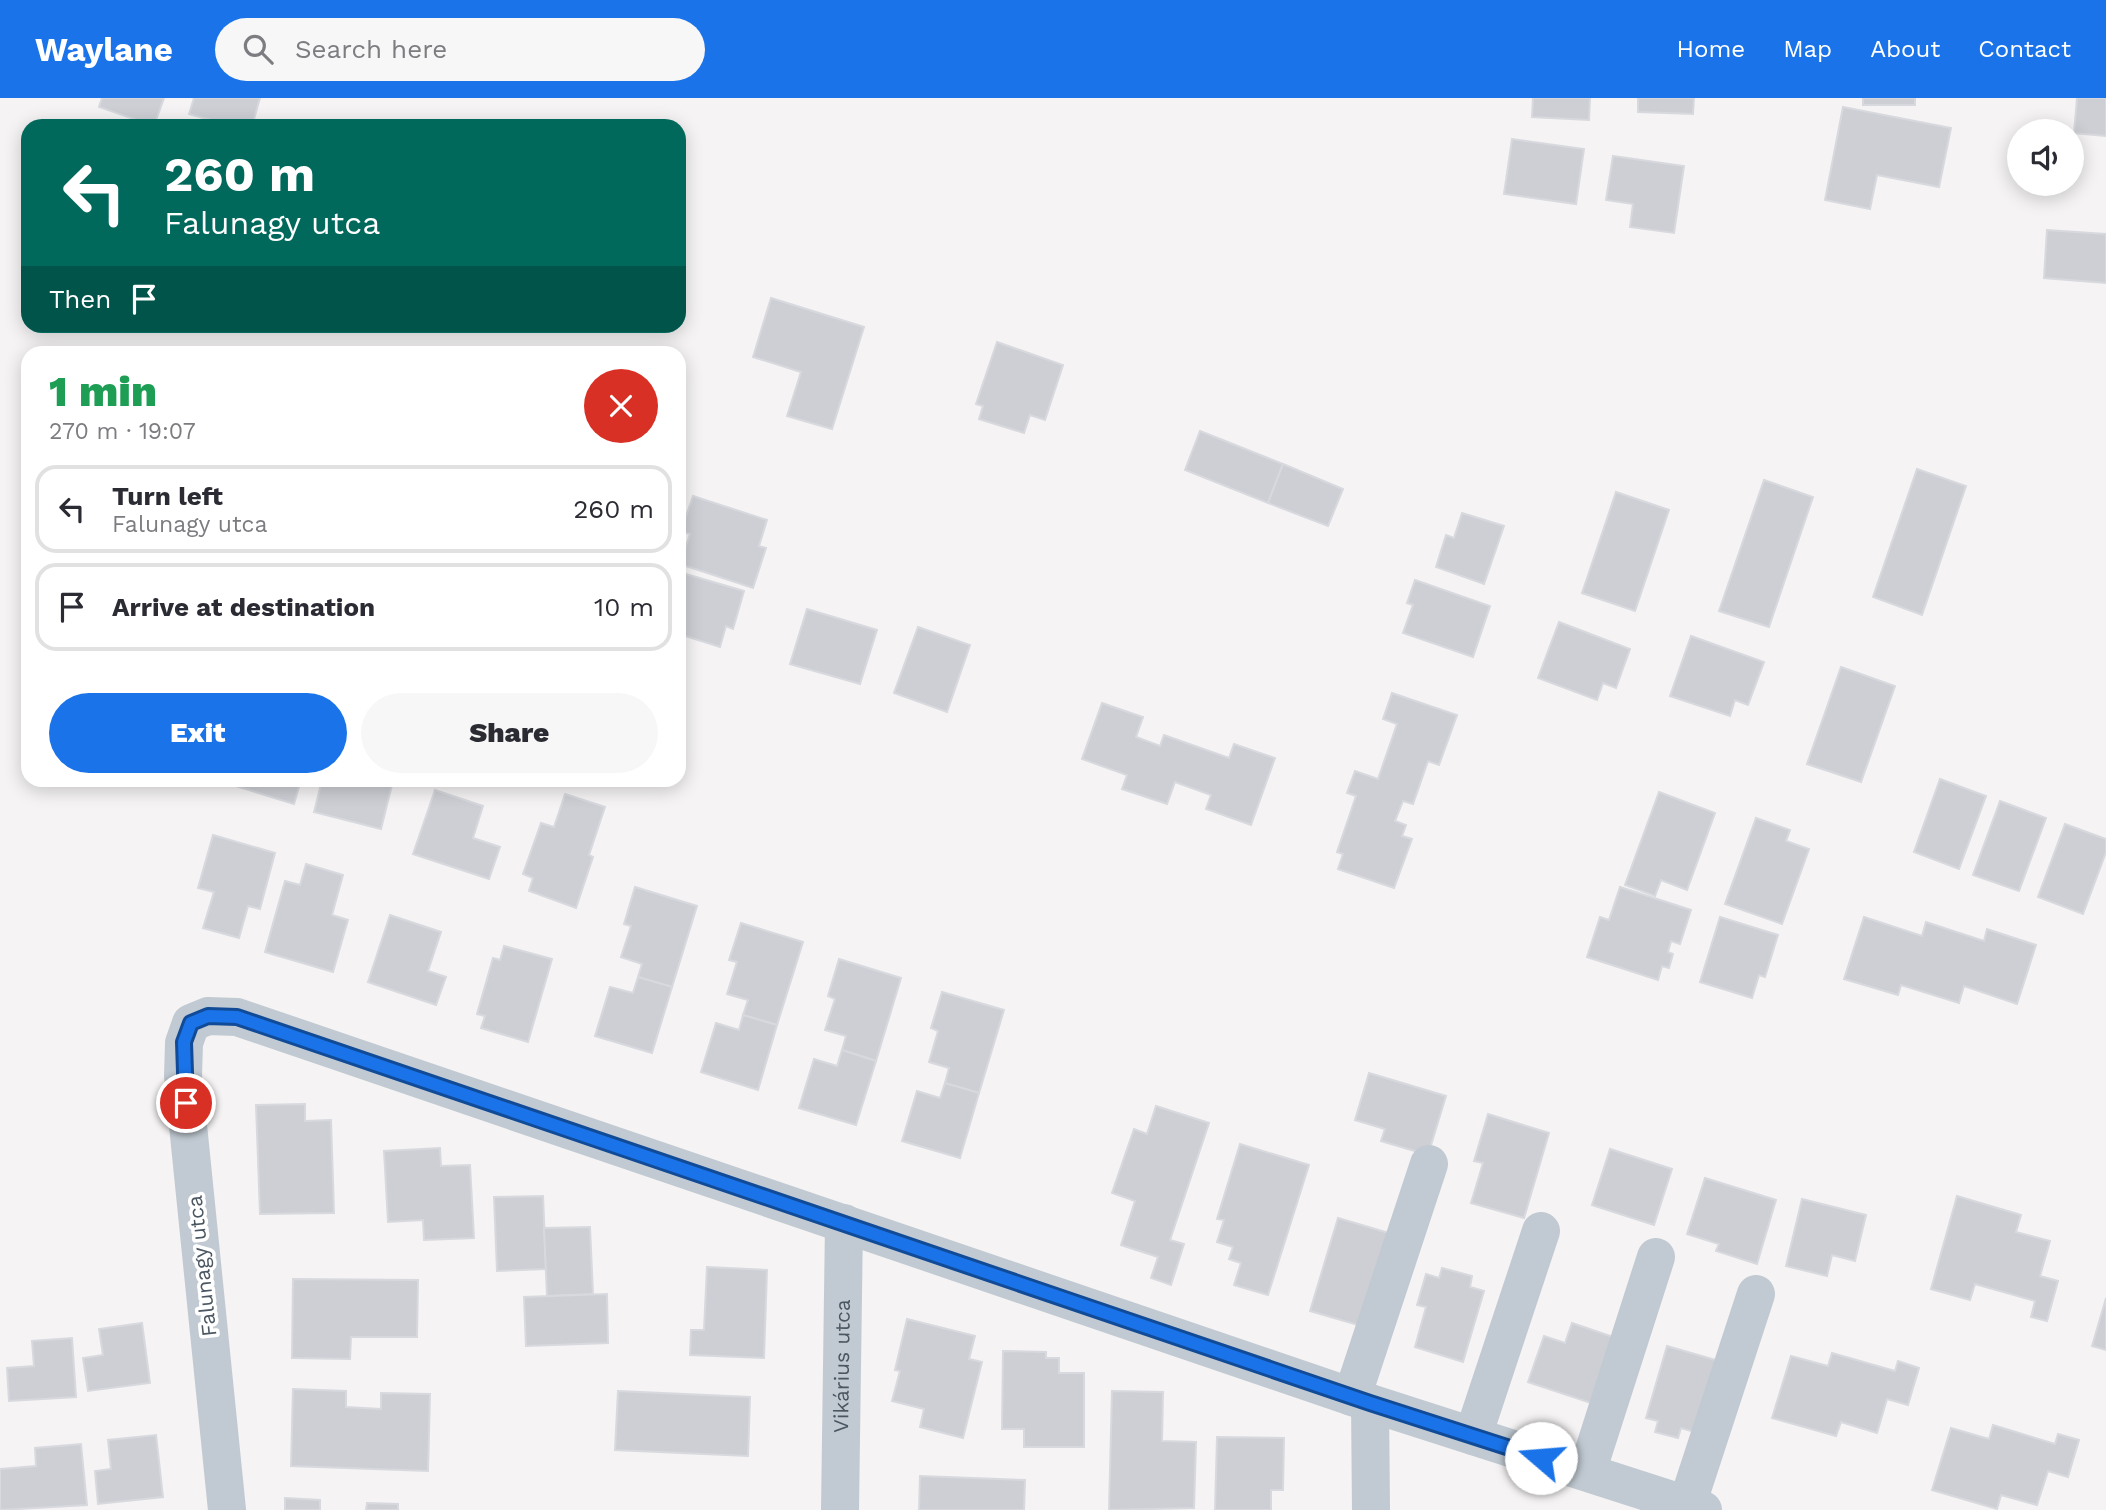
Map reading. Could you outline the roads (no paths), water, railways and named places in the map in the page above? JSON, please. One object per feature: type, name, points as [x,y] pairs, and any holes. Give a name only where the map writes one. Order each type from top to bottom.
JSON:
[{"type":"street","name":"Falunagy utca","points":[[227,1510],[183,1076],[184,1042],[191,1023],[208,1016],[237,1017],[844,1223]]},
{"type":"street","points":[[1371,1510],[1361,1400],[1429,1164]]},
{"type":"street","points":[[844,1223],[1361,1400],[1695,1508],[1756,1294]]},
{"type":"street","name":"Vikárius utca","points":[[840,1510],[844,1223]]},
{"type":"street","points":[[1473,1436],[1541,1231]]},
{"type":"street","points":[[1587,1472],[1656,1257]]}]
